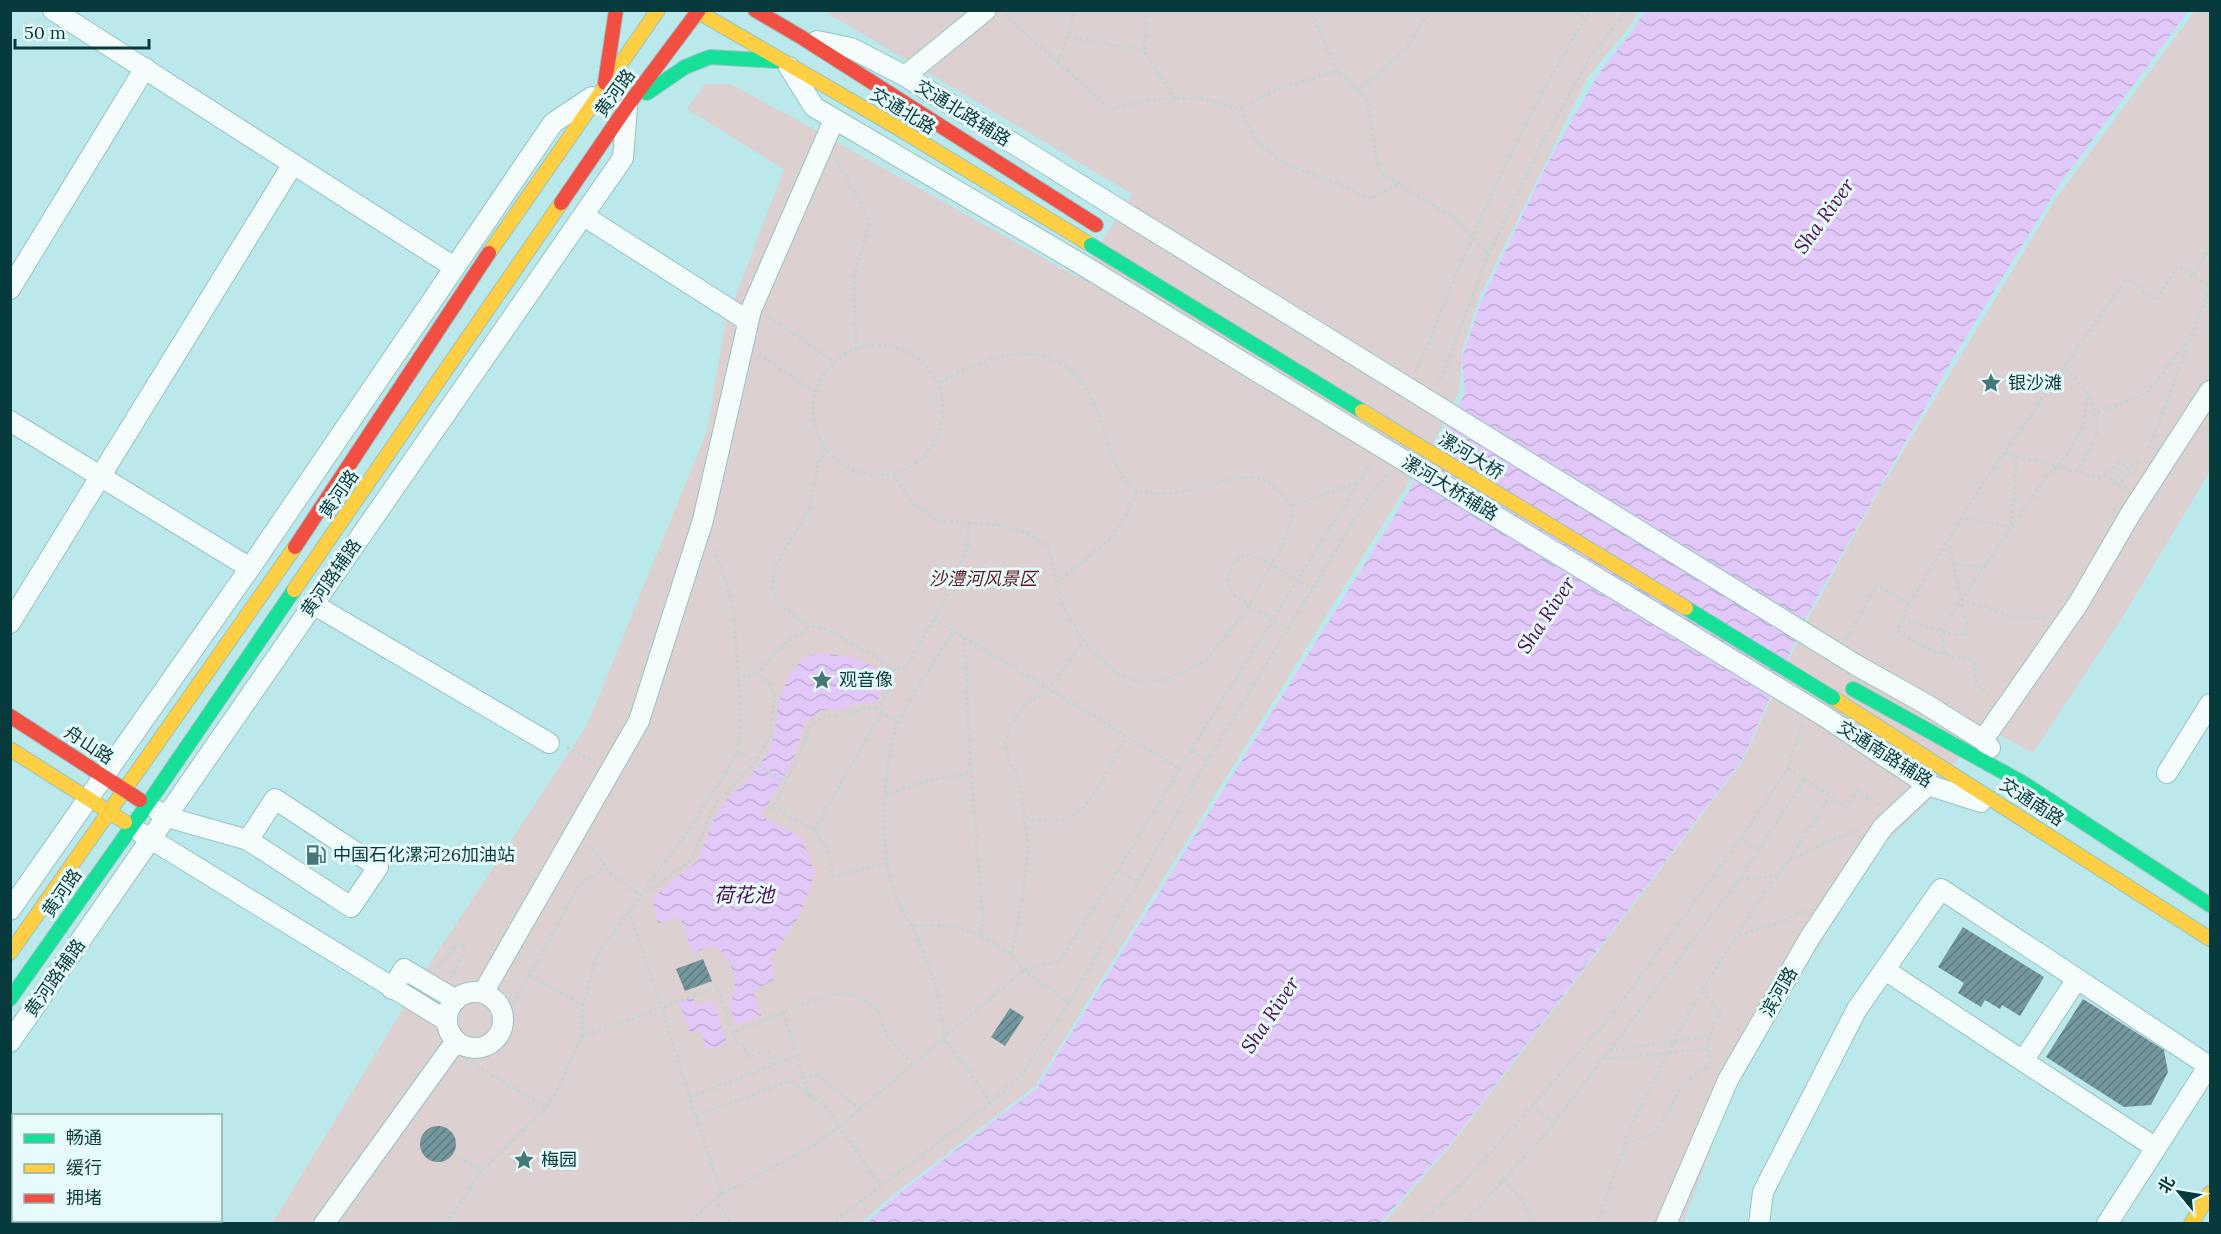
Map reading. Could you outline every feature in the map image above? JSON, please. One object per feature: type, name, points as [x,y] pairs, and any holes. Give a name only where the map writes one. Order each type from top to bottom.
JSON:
[{"type":"main road","points":[[604,89],[616,10]]},
{"type":"main road","name":"黄河路","points":[[10,953],[273,581],[476,272],[658,10]]},
{"type":"main road","name":"交通北路","points":[[755,10],[1103,230]]},
{"type":"main road","points":[[782,10],[801,37]]},
{"type":"main road","name":"黄河路","points":[[10,999],[147,805],[628,105],[697,11]]},
{"type":"main road","name":"交通北路","points":[[697,11],[1091,245]]},
{"type":"main road","points":[[628,105],[686,67],[710,57],[786,62]]},
{"type":"main road","name":"漯河大桥","points":[[1091,245],[1833,698]]},
{"type":"main road","name":"交通南路","points":[[1842,683],[2023,783],[2211,905]]},
{"type":"main road","name":"交通南路","points":[[1833,698],[2211,939]]},
{"type":"main road","name":"舟山路","points":[[10,716],[147,805]]},
{"type":"main road","points":[[10,748],[131,826]]},
{"type":"main road","points":[[2191,1224],[2211,1193]]},
{"type":"street","points":[[53,10],[453,267]]},
{"type":"street","points":[[905,76],[986,10]]},
{"type":"street","name":"交通北路辅路","points":[[801,37],[851,48],[905,76],[1856,665],[1924,703],[1983,740]]},
{"type":"street","points":[[392,988],[404,969],[450,996],[485,989],[639,721],[703,520],[750,313],[834,120],[814,107],[786,62]]},
{"type":"street","points":[[10,289],[144,68]]},
{"type":"street","points":[[10,910],[250,568],[553,123],[604,89]]},
{"type":"street","name":"黄河路辅路","points":[[10,1042],[623,158],[628,105]]},
{"type":"street","name":"漯河大桥辅路","points":[[834,120],[1076,261],[1824,716]]},
{"type":"street","points":[[10,623],[293,164]]},
{"type":"street","points":[[584,216],[750,313]]},
{"type":"street","points":[[2023,783],[1983,740],[2063,626],[2131,513],[2211,391]]},
{"type":"street","points":[[10,421],[250,568]]},
{"type":"street","points":[[313,604],[549,743]]},
{"type":"street","points":[[2167,773],[2211,704]]},
{"type":"street","name":"交通南路辅路","points":[[1824,716],[1928,784],[2014,813]]},
{"type":"street","name":"滨河路","points":[[1666,1224],[1728,1080],[1809,939],[1883,827],[1928,784]]},
{"type":"street","points":[[147,805],[167,817],[248,840],[351,907],[378,867],[274,799],[248,840]]},
{"type":"street","points":[[131,826],[447,1021]]},
{"type":"street","points":[[1759,1224],[1763,1192],[1857,1009],[1941,889],[2210,1065],[2107,1224]]},
{"type":"street","points":[[1885,970],[2156,1148]]},
{"type":"street","points":[[2023,1061],[2077,979]]},
{"type":"street","points":[[450,996],[447,1021],[451,1035],[459,1044],[482,1048],[490,1044],[502,1030],[504,1021],[498,1004],[485,989]]},
{"type":"street","points":[[324,1224],[459,1044]]},
{"type":"path","points":[[1000,10],[1110,109],[1158,99],[1200,98],[1240,109],[1281,88],[1337,71]]},
{"type":"path","points":[[1058,62],[1068,36],[1074,10]]},
{"type":"path","points":[[1148,10],[1144,51],[1174,99]]},
{"type":"path","points":[[1307,10],[1314,18],[1337,71],[1367,99],[1379,172],[1455,218],[1488,255]]},
{"type":"path","points":[[1358,90],[1377,75],[1409,43],[1426,16],[1433,10]]},
{"type":"path","points":[[1571,10],[1586,18]]},
{"type":"path","points":[[1436,390],[1442,380],[1452,346],[1488,255],[1542,143],[1592,54],[1628,10]]},
{"type":"path","points":[[1068,36],[1144,51]]},
{"type":"path","points":[[1240,109],[1256,140],[1283,163],[1342,185],[1371,199],[1398,184]]},
{"type":"path","points":[[825,139],[864,209],[869,225],[854,277],[856,349]]},
{"type":"path","points":[[2005,453],[2101,478],[2124,458],[2127,462],[2116,472],[2111,481],[2117,485],[2123,471],[2146,458],[2210,287],[2193,276],[2211,247]]},
{"type":"path","points":[[750,313],[834,362]]},
{"type":"path","points":[[2097,412],[2146,394],[2189,339]]},
{"type":"path","points":[[743,343],[814,392]]},
{"type":"path","points":[[875,344],[895,346],[913,354],[928,367],[939,383],[944,402],[943,421],[937,439],[926,455],[911,467],[893,474],[874,475],[855,471],[839,462],[826,448],[816,430],[813,409],[814,392],[834,362],[856,349],[875,344]]},
{"type":"path","points":[[893,474],[913,502],[935,520],[1002,526],[1028,533],[1049,547],[1062,606],[1083,640],[1112,670],[1132,681],[1161,681],[1206,660],[1248,606],[1282,546],[1291,522],[1292,506],[1269,482],[1233,477],[1200,488],[1158,494],[1137,491],[1125,479],[1112,458],[1094,403],[1077,376],[1057,360],[1034,353],[1013,355],[983,362],[939,383]]},
{"type":"path","points":[[2064,366],[2087,393],[2097,412],[2097,439],[2076,471]]},
{"type":"path","points":[[1945,654],[1940,631],[1986,567],[2011,527],[2068,453],[2084,423],[2087,393]]},
{"type":"path","points":[[808,627],[777,602],[773,590],[774,568],[810,507],[818,467],[826,448]]},
{"type":"path","points":[[2011,527],[2017,456]]},
{"type":"path","points":[[831,1224],[990,1103],[1022,1074],[1069,1004],[1208,759],[1369,496],[1390,472]]},
{"type":"path","points":[[1292,506],[1359,482]]},
{"type":"path","points":[[1057,583],[1111,538],[1126,515],[1137,491]]},
{"type":"path","points":[[1960,518],[2011,527]]},
{"type":"path","points":[[446,1224],[482,1171],[546,1108],[558,1089],[581,1037],[583,1005],[597,955],[693,824],[738,752],[741,711],[733,605],[703,520]]},
{"type":"path","points":[[893,671],[907,666],[948,594],[968,546],[969,523]]},
{"type":"path","points":[[1902,619],[1954,636],[1968,634],[1948,538]]},
{"type":"path","points":[[1288,629],[1248,606],[1234,595],[1228,584],[1231,565],[1241,557],[1248,555],[1271,565],[1312,589]]},
{"type":"path","points":[[1954,564],[1986,567]]},
{"type":"path","points":[[1961,599],[2011,616],[2049,619],[2063,626]]},
{"type":"path","points":[[1909,604],[1897,631],[1932,651],[1973,660],[1977,687],[2007,705]]},
{"type":"path","points":[[934,619],[1180,769]]},
{"type":"path","points":[[739,677],[756,674],[782,646],[808,627],[818,627],[846,639],[893,671]]},
{"type":"path","points":[[954,631],[893,739],[885,795],[884,831],[887,863],[897,900],[912,927],[930,970],[938,995],[944,1038],[990,1103]]},
{"type":"path","points":[[964,637],[971,772],[983,921],[981,935]]},
{"type":"path","points":[[1012,955],[1028,847],[1026,818],[1016,771],[1009,763],[1005,745],[1011,723],[1024,706],[1050,689],[1083,640]]},
{"type":"path","points":[[876,709],[894,681],[893,671]]},
{"type":"path","points":[[640,895],[692,860],[716,803],[755,763],[770,736],[775,696],[769,682],[756,674]]},
{"type":"path","points":[[887,863],[833,876],[828,850],[814,830],[773,807],[810,727],[825,715],[845,716],[864,708],[876,709],[900,724]]},
{"type":"path","points":[[814,830],[881,714]]},
{"type":"path","points":[[1026,818],[1051,821],[1071,817],[1083,807],[1097,787],[1127,736]]},
{"type":"path","points":[[549,743],[552,738],[610,771]]},
{"type":"path","points":[[686,1224],[714,1199],[810,1148],[839,1127],[1024,970],[1059,961],[1191,750],[1208,759]]},
{"type":"path","points":[[738,752],[786,783]]},
{"type":"path","points":[[1788,768],[1846,807],[1857,791],[1895,815]]},
{"type":"path","points":[[885,795],[926,781],[971,772]]},
{"type":"path","points":[[1462,1224],[1554,1124],[1740,878],[1805,779]]},
{"type":"path","points":[[1597,1224],[1632,1124],[1674,1041],[1702,990],[1830,796]]},
{"type":"path","points":[[1789,860],[1868,825]]},
{"type":"path","points":[[573,837],[594,850],[605,868],[640,895]]},
{"type":"path","points":[[1741,838],[1758,850]]},
{"type":"path","points":[[485,989],[514,1002],[580,884],[605,868]]},
{"type":"path","points":[[1118,870],[1137,882]]},
{"type":"path","points":[[1740,878],[1752,879],[1778,875]]},
{"type":"path","points":[[1737,936],[1782,922],[1810,909]]},
{"type":"path","points":[[629,912],[722,1194]]},
{"type":"path","points":[[912,927],[958,926],[981,935],[1012,955],[1024,970],[1069,1004]]},
{"type":"path","points":[[434,971],[459,943],[465,947],[450,996]]},
{"type":"path","points":[[529,975],[583,1005]]},
{"type":"path","points":[[581,1037],[717,986],[737,1044],[742,1043],[749,1057],[768,1050],[773,1065]]},
{"type":"path","points":[[1626,1143],[1653,1135],[1684,1083],[1709,1065],[1709,1037],[1720,1012],[1702,990]]},
{"type":"path","points":[[733,1033],[828,994],[843,994],[866,999],[881,1016],[887,1036],[913,1065]]},
{"type":"path","points":[[783,1012],[809,1096]]},
{"type":"path","points":[[1610,1050],[1709,1037]]},
{"type":"path","points":[[459,1044],[463,1057],[546,1108]]},
{"type":"path","points":[[1603,1059],[1709,1049]]},
{"type":"path","points":[[690,1097],[796,1056]]},
{"type":"path","points":[[803,1077],[822,1078],[860,1109]]},
{"type":"path","points":[[695,1116],[790,1081],[825,1106],[880,1185]]},
{"type":"path","points":[[1532,1105],[1554,1124]]},
{"type":"path","points":[[459,1157],[482,1171]]},
{"type":"path","points":[[1504,1180],[1526,1205],[1534,1224]]},
{"type":"path","points":[[714,1199],[732,1224]]},
{"type":"green space","name":"沙澧河风景区","points":[[824,11],[1639,11],[1626,31],[1587,78],[1479,298],[1462,351],[1459,392],[1435,440],[1035,1086],[888,1199],[861,1223],[272,1224],[433,959],[587,725],[707,431],[725,325],[784,169],[687,109],[705,84],[730,84],[1079,278],[1132,194]]},
{"type":"green space","points":[[2195,11],[2210,11],[2210,471],[2122,618],[2033,753],[1982,725],[1929,801],[1874,853],[1733,1090],[1683,1223],[1383,1224],[1452,1144],[1743,761],[1809,617],[1881,488],[2057,197]]},
{"type":"water","name":"Sha River","points":[[1645,11],[2188,11],[2061,182],[1959,348],[1806,617],[1742,760],[1451,1143],[1380,1223],[866,1224],[890,1201],[1037,1088],[1391,522],[1465,394],[1462,358],[1481,302],[1548,162],[1600,72],[1632,32]]},
{"type":"water","name":"荷花池","points":[[818,653],[856,659],[881,672],[888,679],[876,703],[862,703],[841,710],[821,710],[805,723],[793,761],[761,816],[801,837],[814,870],[799,917],[770,959],[775,979],[753,991],[761,1016],[736,1025],[729,1004],[733,996],[735,980],[731,965],[715,945],[692,953],[681,918],[658,923],[652,899],[697,862],[715,816],[769,752],[775,731],[778,704],[788,677],[802,659]]},
{"type":"water","points":[[693,997],[696,1006],[713,1001],[727,1043],[707,1050],[700,1030],[690,1033],[679,1002]]},
{"type":"building","points":[[1963,927],[2044,977],[2020,1016],[2002,1005],[2000,1009],[1985,1000],[1981,1007],[1958,993],[1964,983],[1938,967]]},
{"type":"building","points":[[703,959],[712,981],[685,991],[676,969]]},
{"type":"building","points":[[2083,999],[2164,1050],[2168,1072],[2151,1105],[2124,1107],[2046,1057]]},
{"type":"building","points":[[1010,1008],[1024,1017],[1005,1046],[991,1037]]},
{"type":"building","points":[[438,1126],[451,1131],[456,1144],[451,1157],[438,1162],[425,1157],[420,1144],[425,1131]]},
{"type":"traffic: fast","points":[[647,93],[685,67],[710,57],[777,61]]},
{"type":"traffic: fast","points":[[1091,245],[1362,411]]},
{"type":"traffic: fast","points":[[10,999],[147,805],[294,590]]},
{"type":"traffic: fast","points":[[1686,608],[1833,698]]},
{"type":"traffic: fast","points":[[1853,689],[2023,783],[2210,905]]},
{"type":"traffic: slow","points":[[489,253],[658,10]]},
{"type":"traffic: slow","points":[[695,10],[898,128],[1091,245]]},
{"type":"traffic: slow","points":[[294,590],[561,203]]},
{"type":"traffic: slow","points":[[1362,411],[1686,608]]},
{"type":"traffic: slow","points":[[10,953],[295,547]]},
{"type":"traffic: slow","points":[[1833,698],[2210,939]]},
{"type":"traffic: slow","points":[[10,749],[125,822]]},
{"type":"traffic: slow","points":[[2191,1224],[2210,1193]]},
{"type":"traffic: jam","points":[[605,83],[616,10]]},
{"type":"traffic: jam","points":[[561,203],[628,105],[699,10]]},
{"type":"traffic: jam","points":[[755,10],[1096,225]]},
{"type":"traffic: jam","points":[[295,547],[489,253]]},
{"type":"traffic: jam","points":[[10,716],[140,800]]},
{"type":"place","name":"银沙滩","points":[[1991,383]]},
{"type":"place","name":"观音像","points":[[822,680]]},
{"type":"place","name":"中国石化漯河26加油站","points":[[316,855]]},
{"type":"place","name":"梅园","points":[[524,1160]]}]
